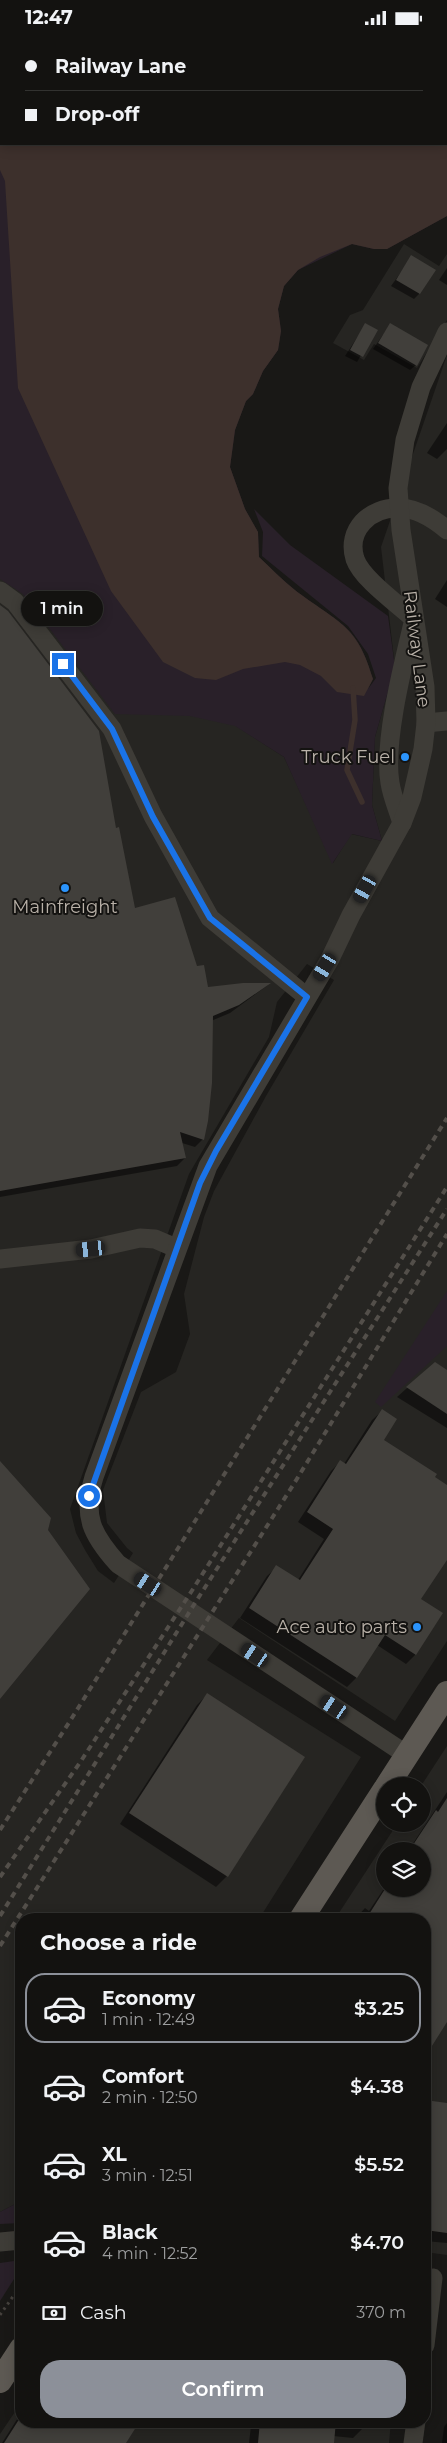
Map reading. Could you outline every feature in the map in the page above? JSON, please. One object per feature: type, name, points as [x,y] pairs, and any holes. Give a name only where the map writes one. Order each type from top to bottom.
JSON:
[{"type":"main road","points":[[393,1777],[447,1693]]},
{"type":"main road","points":[[305,1913],[376,1803]]},
{"type":"main road","points":[[0,2381],[15,2358]]},
{"type":"street","name":"Railway Lane","points":[[407,1755],[118,1564],[102,1546],[93,1531],[89,1513],[89,1496],[176,1248],[208,1166],[330,959],[351,915],[402,823],[419,773],[426,723],[425,687],[399,507],[399,479],[407,433],[421,387],[438,346],[447,332]]},
{"type":"street","points":[[402,823],[390,782],[390,753],[404,659],[414,619],[369,579],[356,561],[352,541],[358,527],[372,515],[399,507],[423,514],[447,530]]},
{"type":"street","points":[[0,591],[15,602],[112,729],[153,817],[210,918],[307,997]]},
{"type":"street","points":[[426,723],[447,721]]},
{"type":"street","points":[[0,1259],[91,1249],[140,1239],[155,1239],[176,1248]]},
{"type":"street","points":[[0,2242],[15,2240]]},
{"type":"street","points":[[431,2305],[435,2278]]},
{"type":"street","points":[[413,2443],[415,2428]]},
{"type":"path","points":[[0,2315],[15,2294]]},
{"type":"shaded area","points":[[0,145],[447,145],[447,216],[387,249],[374,249],[352,244],[298,270],[284,286],[278,309],[281,331],[278,350],[263,371],[253,394],[246,401],[235,430],[230,467],[245,509],[258,532],[259,557],[291,587],[339,621],[355,638],[373,679],[368,689],[376,678],[368,654],[348,626],[262,556],[263,532],[254,509],[290,545],[388,616],[395,667],[375,737],[372,805],[382,841],[352,834],[332,864],[284,757],[235,726],[190,716],[115,714],[23,594],[0,579]]},
{"type":"shaded area","points":[[0,145],[447,145],[447,216],[387,249],[374,249],[352,244],[320,257],[298,270],[284,286],[278,309],[281,331],[278,350],[263,371],[253,394],[246,401],[235,430],[230,467],[245,509],[258,532],[259,557],[291,587],[339,622],[355,638],[373,679],[364,696],[337,692],[321,676],[300,665],[285,662],[243,669],[216,680],[195,678],[163,662],[111,591],[18,388],[5,181],[0,170]]},
{"type":"shaded area","points":[[404,244],[439,266],[447,254],[447,320],[417,368],[374,344],[364,360],[333,343],[350,315],[363,310]]},
{"type":"shaded area","points":[[447,355],[447,1641],[395,1721],[239,1618],[207,1660],[361,1757],[263,1913],[15,1913],[15,2204],[0,2212],[0,529],[236,726],[284,757],[333,863],[351,834],[382,841],[372,805],[375,737],[395,667],[381,547]],"holes":[[[307,964],[334,980],[266,1096],[214,1191],[204,1217],[184,1294],[190,1334],[176,1372],[141,1392],[103,1490],[107,1523],[133,1553],[114,1583],[98,1571],[85,1550],[76,1533],[70,1509],[189,1174],[269,1037],[277,1002]]]},
{"type":"shaded area","points":[[447,1291],[447,1346],[381,1407],[375,1402]]},
{"type":"shaded area","points":[[447,1746],[447,2255],[431,2253],[431,1913],[339,1913],[376,1856],[376,1897],[431,1897],[431,1842],[385,1842],[392,1832],[431,1832],[431,1777],[427,1777]]},
{"type":"shaded area","points":[[15,2204],[15,2223],[0,2224],[0,2212]]},
{"type":"shaded area","points":[[15,2261],[15,2277],[0,2301],[0,2263]]},
{"type":"shaded area","points":[[15,2412],[15,2428],[390,2428],[389,2443],[0,2443],[0,2434]]},
{"type":"building","points":[[411,255],[436,270],[420,294],[396,280]]},
{"type":"building","points":[[365,323],[378,330],[363,357],[350,350]]},
{"type":"building","points":[[390,323],[428,345],[417,366],[378,343]]},
{"type":"building","name":"Mainfreight","points":[[0,605],[8,611],[99,731],[116,828],[119,827],[135,908],[175,897],[197,966],[204,965],[208,987],[243,983],[271,983],[239,1005],[213,1016],[212,1083],[208,1121],[204,1140],[180,1132],[186,1158],[0,1191]]},
{"type":"building","points":[[435,1362],[447,1370],[447,1414],[406,1387]]},
{"type":"building","points":[[382,1409],[397,1419],[384,1440],[437,1474],[435,1477],[447,1485],[447,1560],[421,1599],[443,1613],[416,1655],[385,1635],[357,1678],[249,1608],[276,1565],[300,1580],[333,1529],[307,1512],[340,1460],[346,1464]]},
{"type":"building","points":[[0,1461],[51,1518],[48,1530],[90,1589],[0,1699]]},
{"type":"building","points":[[207,1693],[305,1757],[228,1877],[129,1813]]},
{"type":"building","points":[[447,1798],[447,2022],[431,2047],[431,1913],[370,1913],[380,1897],[431,1897],[431,1842],[415,1842],[422,1832],[431,1832],[431,1818],[436,1810],[438,1812]]},
{"type":"building","points":[[431,2101],[447,2103],[447,2233],[431,2231]]},
{"type":"building","points":[[15,2426],[15,2428],[136,2428],[126,2443],[4,2443]]},
{"type":"building","points":[[259,2428],[335,2428],[334,2443],[258,2443]]},
{"type":"waterway","points":[[353,688],[355,720],[347,770],[362,802]]},
{"type":"railway","points":[[0,1830],[447,1118]]},
{"type":"railway","points":[[0,1877],[81,1761],[193,1589],[447,1187]]},
{"type":"railway","points":[[0,1916],[195,1603],[447,1209]]},
{"type":"railway","points":[[21,1913],[295,1482],[447,1234]]},
{"type":"railway","points":[[0,1946],[15,1922]]},
{"type":"place","name":"Truck Fuel","points":[[405,757]]},
{"type":"place","name":"Mainfreight","points":[[65,888]]},
{"type":"place","name":"Ace auto parts","points":[[417,1627]]},
{"type":"route","points":[[63,664],[112,729],[153,817],[210,918],[307,997],[216,1151],[200,1183],[94,1477],[89,1496]]}]
